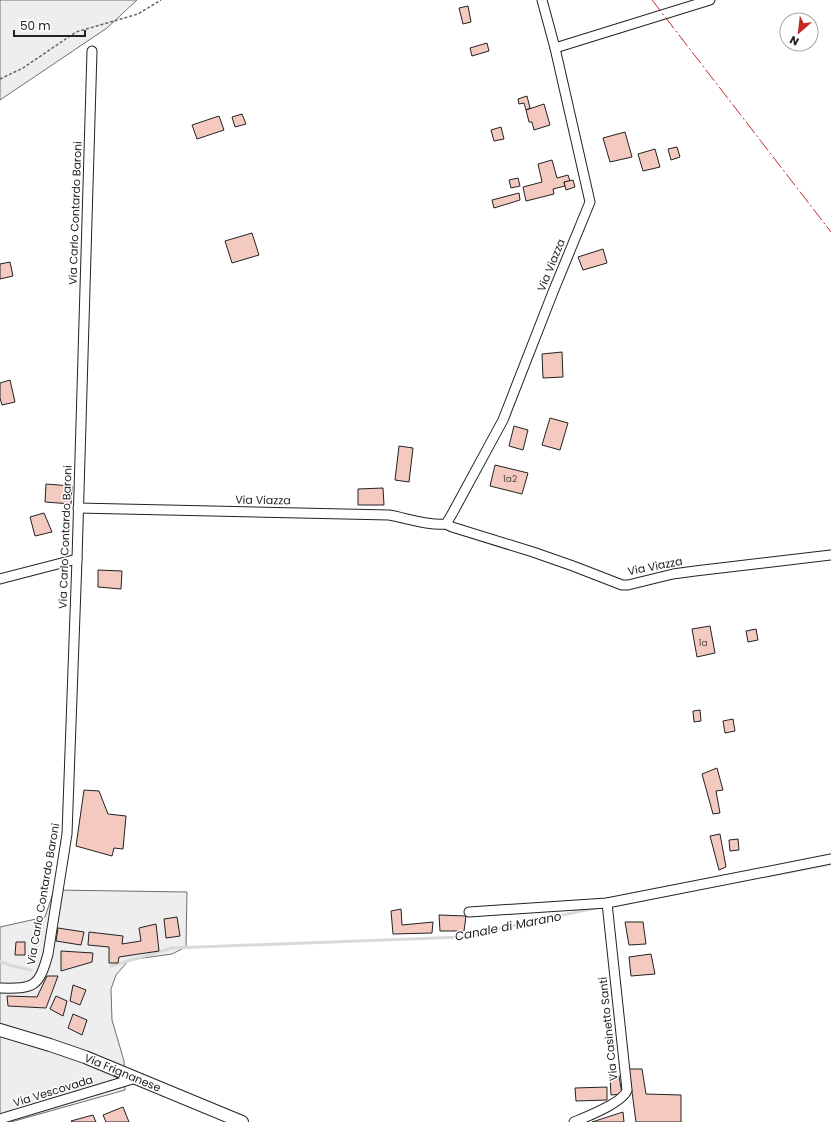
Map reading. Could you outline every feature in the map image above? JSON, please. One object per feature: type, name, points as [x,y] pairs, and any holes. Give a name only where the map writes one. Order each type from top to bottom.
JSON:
[{"type":"main road","name":"Via Frignanese","points":[[0,1030],[85,1057],[242,1122]]},
{"type":"street","name":"Via Viazza","points":[[446,524],[504,420],[553,292],[590,202],[542,0]]},
{"type":"street","points":[[554,48],[710,0]]},
{"type":"street","name":"Via Carlo Contardo Baroni","points":[[0,988],[29,987],[34,984],[42,973],[48,954],[67,834],[77,559],[92,51]]},
{"type":"street","name":"Via Viazza","points":[[78,508],[389,515],[432,524],[446,524],[573,566],[616,583],[628,585],[673,574],[831,555]]},
{"type":"street","points":[[0,580],[77,559]]},
{"type":"street","points":[[469,912],[607,906],[831,858]]},
{"type":"street","name":"Via Casinetto Santi","points":[[574,1122],[592,1115],[620,1100],[627,1090],[607,906]]},
{"type":"street","name":"Via Vescovada","points":[[6,1119],[136,1078]]},
{"type":"path","points":[[0,79],[24,68],[76,32],[138,14],[162,0]]},
{"type":"shaded area","points":[[0,0],[137,0],[107,28],[0,100]]},
{"type":"shaded area","points":[[54,890],[187,892],[186,947],[172,954],[129,960],[116,975],[111,989],[112,1020],[124,1061],[125,1090],[11,1122],[0,1122],[0,927],[45,917]]},
{"type":"building","points":[[468,6],[471,22],[463,24],[459,8]]},
{"type":"building","points":[[487,43],[489,51],[472,56],[470,48]]},
{"type":"building","points":[[527,96],[530,108],[526,110],[524,103],[519,104],[518,99]]},
{"type":"building","points":[[544,104],[550,125],[534,130],[532,122],[529,122],[526,110]]},
{"type":"building","points":[[242,114],[246,124],[235,127],[232,117]]},
{"type":"building","points":[[219,116],[224,130],[197,139],[192,125]]},
{"type":"building","points":[[501,127],[504,139],[494,141],[491,130]]},
{"type":"building","points":[[625,132],[632,157],[610,162],[603,138]]},
{"type":"building","points":[[677,147],[680,157],[671,160],[668,149]]},
{"type":"building","points":[[655,149],[660,167],[643,171],[638,154]]},
{"type":"building","points":[[552,160],[557,178],[568,175],[570,181],[564,182],[565,186],[553,189],[554,194],[526,201],[523,187],[542,182],[538,164]]},
{"type":"building","points":[[518,178],[520,186],[511,188],[509,180]]},
{"type":"building","points":[[573,180],[575,187],[566,190],[564,182]]},
{"type":"building","points":[[519,193],[520,200],[494,208],[492,200]]},
{"type":"building","points":[[252,233],[259,255],[232,263],[225,241]]},
{"type":"building","points":[[603,249],[607,263],[583,270],[578,257]]},
{"type":"building","points":[[10,262],[13,276],[0,279],[0,264]]},
{"type":"building","points":[[562,352],[563,377],[543,378],[542,354]]},
{"type":"building","points":[[10,380],[15,402],[2,405],[0,398],[0,383]]},
{"type":"building","points":[[550,418],[568,423],[560,450],[542,445]]},
{"type":"building","points":[[514,426],[528,430],[523,450],[509,446]]},
{"type":"building","points":[[399,446],[413,448],[409,482],[395,480]]},
{"type":"building","points":[[495,465],[528,473],[522,494],[490,486]]},
{"type":"building","points":[[46,484],[72,486],[71,504],[45,502]]},
{"type":"building","points":[[383,488],[384,505],[358,505],[358,489]]},
{"type":"building","points":[[44,513],[52,532],[35,536],[30,517]]},
{"type":"building","points":[[98,570],[122,571],[121,589],[98,587]]},
{"type":"building","points":[[710,626],[715,653],[697,657],[692,629]]},
{"type":"building","points":[[756,629],[758,640],[748,642],[746,631]]},
{"type":"building","points":[[700,710],[701,721],[694,722],[693,711]]},
{"type":"building","points":[[733,719],[735,731],[725,733],[723,721]]},
{"type":"building","points":[[717,768],[723,790],[716,791],[720,813],[713,814],[702,774]]},
{"type":"building","points":[[84,790],[99,791],[108,814],[126,816],[123,849],[114,848],[112,856],[76,846]]},
{"type":"building","points":[[720,834],[726,867],[719,870],[710,836]]},
{"type":"building","points":[[738,839],[739,850],[730,851],[729,840]]},
{"type":"building","points":[[401,909],[402,925],[433,922],[432,933],[393,934],[391,911]]},
{"type":"building","points":[[439,915],[466,916],[464,931],[440,931]]},
{"type":"building","points":[[177,917],[180,936],[166,938],[164,919]]},
{"type":"building","points":[[625,922],[643,922],[646,944],[629,945]]},
{"type":"building","points":[[156,924],[159,951],[119,957],[118,963],[109,963],[109,947],[88,945],[89,932],[123,936],[122,944],[141,941],[139,928]]},
{"type":"building","points":[[58,928],[84,932],[81,945],[56,941]]},
{"type":"building","points":[[16,942],[25,942],[25,955],[15,955]]},
{"type":"building","points":[[61,951],[93,953],[92,962],[61,971]]},
{"type":"building","points":[[651,954],[655,974],[631,976],[629,957]]},
{"type":"building","points":[[47,976],[58,976],[46,1008],[8,1006],[7,996],[37,997]]},
{"type":"building","points":[[73,985],[86,990],[80,1005],[70,1001]]},
{"type":"building","points":[[56,996],[67,1001],[63,1016],[50,1009]]},
{"type":"building","points":[[73,1014],[87,1020],[82,1035],[68,1028]]},
{"type":"building","points":[[629,1069],[642,1069],[646,1094],[681,1095],[681,1122],[636,1122]]},
{"type":"building","points":[[610,1076],[619,1076],[622,1094],[611,1095]]},
{"type":"building","points":[[607,1087],[607,1100],[576,1101],[575,1088]]},
{"type":"building","points":[[123,1107],[129,1122],[106,1122],[103,1115]]},
{"type":"building","points":[[623,1112],[624,1122],[592,1122]]},
{"type":"building","points":[[93,1115],[96,1122],[71,1121]]},
{"type":"waterway","name":"Canale di Marano","points":[[768,876],[831,864]]},
{"type":"waterway","name":"Canale di Marano","points":[[111,966],[172,948],[462,937],[595,908]]},
{"type":"waterway","name":"Canale di Marano","points":[[0,961],[9,965],[31,970]]},
{"type":"power","points":[[652,0],[831,232]]}]
